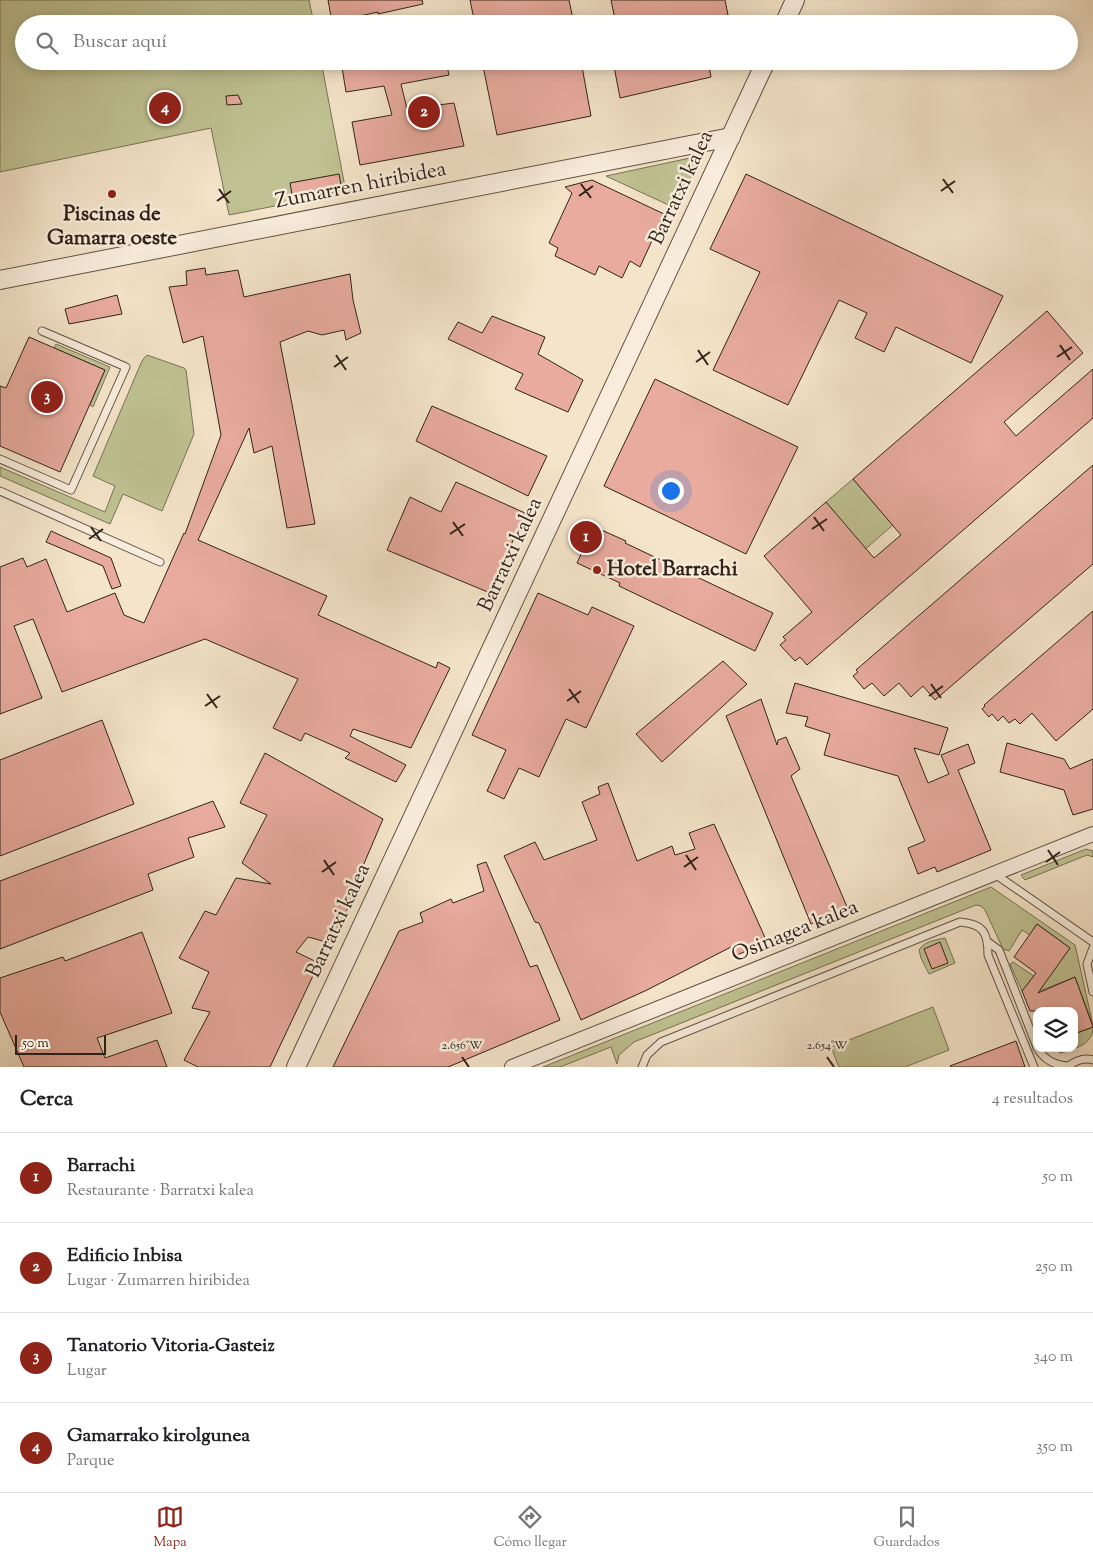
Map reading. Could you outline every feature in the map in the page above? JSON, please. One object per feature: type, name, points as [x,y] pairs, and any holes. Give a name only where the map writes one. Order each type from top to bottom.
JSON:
[{"type":"street","points":[[788,15],[795,0]]},
{"type":"street","name":"Barratxi kalea","points":[[296,1067],[762,70]]},
{"type":"street","name":"Zumarren hiribidea","points":[[0,280],[731,137]]},
{"type":"street","name":"Osinagea kalea","points":[[512,1067],[1093,834]]},
{"type":"lane","points":[[0,459],[71,490],[126,367],[42,331]]},
{"type":"lane","points":[[0,491],[160,562]]},
{"type":"lane","points":[[995,874],[1093,942]]},
{"type":"lane","points":[[642,1067],[647,1055],[661,1042],[960,922],[973,923],[981,928],[988,942],[988,955],[1034,1067]]},
{"type":"lane","points":[[988,942],[1000,950],[1033,1037]]},
{"type":"lane","points":[[1093,948],[1087,964],[1093,992]]},
{"type":"lane","points":[[1040,1052],[1050,1062],[1068,1067],[1077,1060],[1088,1058],[1093,1060]]},
{"type":"green space","points":[[0,0],[309,0],[312,15],[15,15],[15,70],[323,70],[346,192],[229,215],[211,128],[0,172]]},
{"type":"green space","points":[[690,158],[697,166],[675,208],[606,176]]},
{"type":"green space","points":[[56,344],[110,367],[93,407],[90,405],[105,370],[54,348]]},
{"type":"green space","points":[[147,355],[186,370],[194,434],[162,511],[123,494],[110,524],[0,476],[0,467],[105,512],[115,486],[93,476],[141,363]]},
{"type":"green space","points":[[853,479],[893,525],[825,584],[826,502]]},
{"type":"green space","points":[[1086,849],[1093,851],[1093,857],[1087,855],[1025,880],[1021,875]]},
{"type":"green space","points":[[991,887],[1075,945],[1093,1025],[1075,977],[1037,992],[1070,948],[1037,924],[1030,935],[1022,930],[1009,951],[1003,949],[985,910],[981,906],[976,905],[634,1042],[619,1055],[617,1064],[611,1047],[560,1067],[543,1067]]},
{"type":"green space","points":[[945,938],[955,963],[929,974],[919,950],[927,943]]},
{"type":"green space","points":[[1013,962],[1034,976],[1022,991],[1010,964]]},
{"type":"green space","points":[[933,1007],[949,1050],[905,1067],[839,1067],[831,1047]]},
{"type":"green space","points":[[1093,1027],[1090,1038],[1078,1047],[1078,1033]]},
{"type":"building","points":[[328,0],[422,0],[423,4],[378,14],[378,12],[364,15],[331,15]]},
{"type":"building","points":[[470,0],[569,0],[572,15],[473,15]]},
{"type":"building","points":[[611,0],[725,0],[728,15],[614,15]]},
{"type":"building","points":[[342,70],[448,70],[449,75],[401,84],[407,109],[454,103],[464,146],[360,165],[352,122],[392,115],[384,86],[346,92]]},
{"type":"building","points":[[484,70],[583,70],[591,116],[497,135]]},
{"type":"building","points":[[615,70],[710,70],[711,77],[620,98]]},
{"type":"building","points":[[238,95],[242,104],[227,105],[226,96]]},
{"type":"building","points":[[339,174],[342,190],[293,200],[290,183]]},
{"type":"building","points":[[746,174],[1003,296],[971,363],[896,327],[884,352],[855,338],[867,313],[839,300],[788,405],[713,370],[760,272],[710,249]]},
{"type":"building","points":[[592,180],[664,214],[640,267],[630,261],[622,278],[599,266],[595,275],[555,256],[558,248],[549,243],[572,193],[565,187]]},
{"type":"building","points":[[205,268],[206,275],[238,270],[244,297],[350,274],[353,300],[361,333],[346,340],[344,330],[322,335],[308,331],[280,342],[315,524],[287,528],[272,446],[254,453],[249,428],[198,540],[327,596],[318,615],[436,668],[438,662],[450,668],[411,748],[353,729],[350,736],[406,765],[396,782],[345,758],[350,753],[305,733],[301,741],[273,728],[298,679],[205,639],[62,692],[33,619],[14,626],[42,698],[0,714],[0,567],[23,558],[27,567],[46,559],[67,612],[115,593],[124,615],[144,623],[185,534],[221,435],[203,336],[183,343],[169,287],[187,285],[186,271]]},
{"type":"building","points":[[117,295],[122,314],[69,324],[65,309]]},
{"type":"building","points":[[1047,311],[1083,353],[1004,422],[1016,436],[1093,369],[1093,418],[807,665],[800,657],[795,661],[780,645],[786,640],[783,637],[812,612],[764,556],[826,502],[874,558],[901,535],[853,479]]},
{"type":"building","points":[[492,316],[545,337],[538,354],[583,380],[568,412],[515,389],[523,374],[448,339],[458,322],[482,333]]},
{"type":"building","points":[[29,337],[105,370],[60,472],[0,446],[0,386],[6,388]]},
{"type":"building","points":[[655,379],[798,447],[746,554],[604,486]]},
{"type":"building","points":[[432,406],[547,456],[528,496],[416,441]]},
{"type":"building","points":[[1093,465],[1093,564],[935,700],[923,686],[911,697],[899,683],[884,696],[872,683],[864,689],[853,676],[858,672],[856,670]]},
{"type":"building","points":[[456,482],[525,513],[490,593],[387,550],[410,497],[441,512]]},
{"type":"building","points":[[597,528],[773,613],[755,651],[619,586],[620,583],[577,563],[582,552],[585,554]]},
{"type":"building","points":[[51,531],[111,558],[121,586],[112,589],[103,566],[46,542]]},
{"type":"building","points":[[538,593],[588,615],[592,607],[634,626],[586,728],[566,719],[539,777],[519,768],[504,799],[487,791],[506,750],[472,735]]},
{"type":"building","points":[[1093,611],[1093,709],[1056,741],[1032,713],[1020,724],[1015,719],[1009,723],[1003,716],[998,721],[992,714],[989,717],[982,709],[984,705]]},
{"type":"building","points":[[723,661],[747,684],[662,762],[636,734]]},
{"type":"building","points":[[795,683],[948,728],[939,755],[914,748],[928,783],[949,774],[941,755],[968,744],[975,763],[958,770],[991,850],[937,872],[935,867],[918,874],[908,848],[925,841],[898,776],[824,755],[830,734],[805,726],[808,717],[786,713]]},
{"type":"building","points":[[761,699],[777,745],[778,740],[786,737],[800,769],[791,776],[848,909],[811,924],[726,716]]},
{"type":"building","points":[[102,720],[134,804],[0,856],[0,760]]},
{"type":"building","points":[[1007,743],[1064,759],[1070,769],[1093,759],[1093,809],[1073,815],[1064,790],[1000,772]]},
{"type":"building","points":[[265,753],[383,819],[360,873],[365,875],[330,943],[308,937],[296,952],[319,963],[270,1067],[198,1067],[184,1060],[210,1012],[192,1008],[209,972],[179,958],[205,911],[216,915],[236,878],[271,884],[242,863],[267,815],[240,803]]},
{"type":"building","points":[[608,783],[637,861],[672,846],[675,855],[695,849],[689,833],[714,824],[767,942],[737,955],[733,946],[647,990],[581,1020],[539,923],[535,922],[504,856],[535,842],[544,860],[597,840],[582,802],[600,794],[598,787]]},
{"type":"building","points":[[213,801],[225,827],[188,838],[194,857],[148,874],[153,890],[0,949],[0,881]]},
{"type":"building","points":[[486,862],[530,967],[537,965],[560,1020],[448,1067],[333,1067],[399,931],[423,922],[420,913],[451,899],[453,903],[484,891],[477,865]]},
{"type":"building","points":[[1037,924],[1070,948],[1038,993],[1075,977],[1093,1027],[1078,1033],[1078,1007],[1033,1007],[1033,1011],[1030,1011],[1022,991],[1036,973],[1014,957]]},
{"type":"building","points":[[142,932],[172,1013],[97,1038],[105,1058],[157,1040],[167,1067],[24,1067],[0,1012],[0,978],[63,957],[65,961]]},
{"type":"building","points":[[940,942],[948,963],[932,969],[924,949]]},
{"type":"building","points":[[1016,1041],[1025,1067],[950,1066]]},
{"type":"place","name":"Gamarrako kirolgunea","points":[[165,108]]},
{"type":"place","name":"Edificio Inbisa","points":[[424,112]]},
{"type":"place","name":"Piscinas de Gamarra oeste","points":[[112,194]]},
{"type":"place","name":"Tanatorio Vitoria-Gasteiz","points":[[47,397]]},
{"type":"place","name":"Barrachi","points":[[586,537]]},
{"type":"place","name":"Hotel Barrachi","points":[[597,570]]}]
